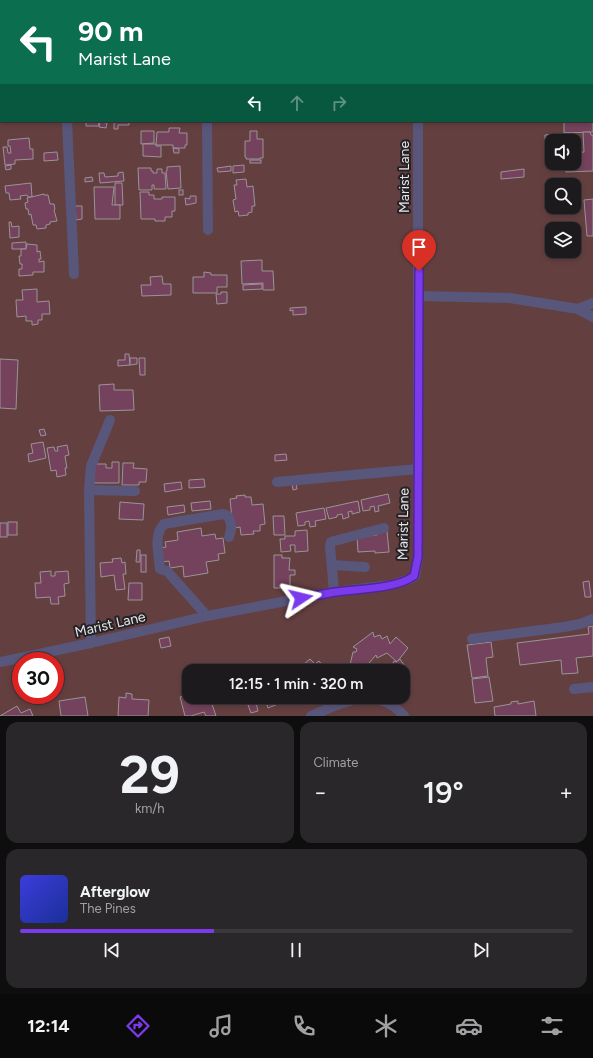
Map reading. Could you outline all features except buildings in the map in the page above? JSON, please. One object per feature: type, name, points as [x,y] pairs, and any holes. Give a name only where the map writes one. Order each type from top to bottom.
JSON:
[{"type":"street","points":[[67,122],[74,274]]},
{"type":"street","points":[[207,122],[208,230]]},
{"type":"street","name":"Marist Lane","points":[[0,662],[207,616],[334,592],[391,585],[410,579],[414,576],[418,557],[418,122]]},
{"type":"street","points":[[419,296],[510,298],[578,309],[593,317]]},
{"type":"street","points":[[578,309],[593,304]]},
{"type":"street","points":[[91,643],[89,490],[91,466],[110,420]]},
{"type":"street","points":[[277,482],[418,469]]},
{"type":"street","points":[[89,490],[135,491]]},
{"type":"street","points":[[207,616],[167,571],[160,569],[157,539],[160,528],[164,524],[223,514],[228,516],[232,527],[229,537]]},
{"type":"street","points":[[334,592],[330,546],[331,542],[384,528]]},
{"type":"street","points":[[332,565],[365,567]]},
{"type":"street","points":[[472,639],[564,628],[593,619]]},
{"type":"street","points":[[574,690],[593,687]]},
{"type":"street","points":[[311,716],[338,704]]},
{"type":"street","points":[[390,704],[398,709],[404,716]]},
{"type":"shaded area","points":[[0,122],[593,122],[593,716],[0,716]]},
{"type":"route","points":[[301,598],[334,592],[391,585],[410,579],[414,576],[418,557],[419,271]]}]
